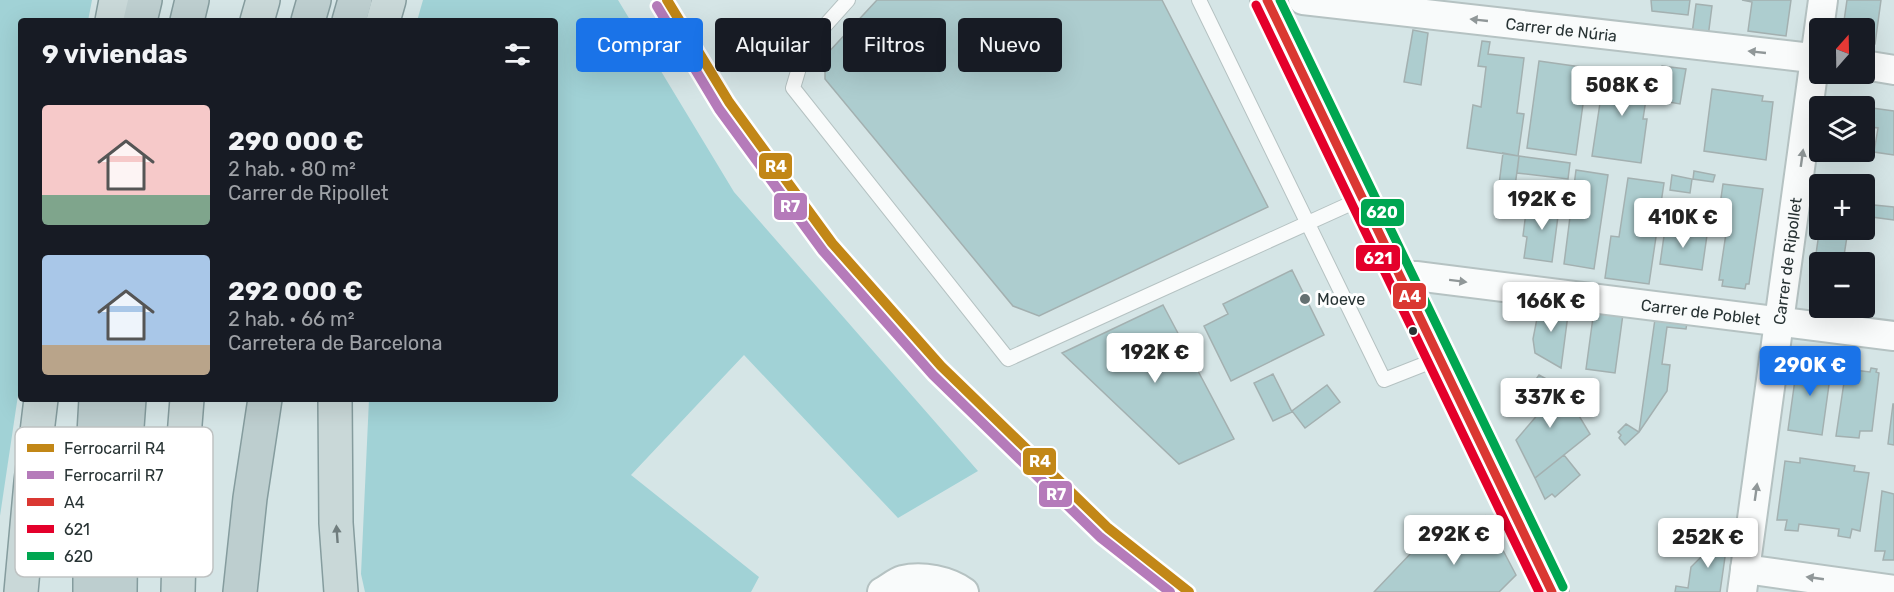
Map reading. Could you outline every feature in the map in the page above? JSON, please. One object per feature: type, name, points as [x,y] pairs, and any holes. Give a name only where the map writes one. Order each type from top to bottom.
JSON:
[{"type":"highway","points":[[113,18],[116,0]]},
{"type":"highway","points":[[141,18],[145,0]]},
{"type":"highway","points":[[188,18],[192,0]]},
{"type":"highway","points":[[241,18],[244,0]]},
{"type":"highway","points":[[258,18],[263,0]]},
{"type":"highway","points":[[309,18],[314,0]]},
{"type":"highway","points":[[350,18],[355,0]]},
{"type":"highway","points":[[384,18],[389,0]]},
{"type":"highway","points":[[38,427],[41,402]]},
{"type":"highway","points":[[94,427],[96,402]]},
{"type":"highway","points":[[127,427],[129,402]]},
{"type":"highway","points":[[185,427],[187,402]]},
{"type":"highway","points":[[239,592],[241,470],[246,402]]},
{"type":"highway","points":[[239,592],[265,402]]},
{"type":"highway","points":[[335,402],[336,523],[341,592]]},
{"type":"highway","points":[[21,592],[22,577]]},
{"type":"highway","points":[[120,577],[120,592]]},
{"type":"highway","points":[[178,577],[178,592]]},
{"type":"main road","points":[[1268,0],[1552,592]]},
{"type":"street","name":"Carrer de Núria","points":[[1303,0],[1809,57]]},
{"type":"street","name":"Carrer de Ripollet","points":[[1821,18],[1823,0]]},
{"type":"street","points":[[1875,67],[1894,70]]},
{"type":"street","name":"Carrer de Ripollet","points":[[1743,580],[1813,84]]},
{"type":"street","name":"Carrer de Poblet","points":[[1400,276],[1416,276],[1780,320],[1894,336]]},
{"type":"street","points":[[892,586],[922,578],[957,586],[964,592]]},
{"type":"street","points":[[1743,580],[1894,590]]},
{"type":"lane","points":[[848,0],[805,48],[793,88],[1008,358],[1363,198]]},
{"type":"lane","points":[[1199,0],[1384,380],[1440,358]]},
{"type":"shaded area","points":[[0,0],[92,0],[89,18],[18,18],[18,395],[0,516]]},
{"type":"shaded area","points":[[423,0],[618,0],[629,18],[576,18],[576,72],[662,72],[734,192],[978,471],[898,518],[744,355],[631,475],[759,577],[751,592],[365,592],[361,574],[369,402],[558,402],[558,18],[418,18]]},
{"type":"building","points":[[877,0],[1162,0],[1268,207],[1039,316],[1013,306],[825,79],[825,72],[831,72],[831,50],[843,37],[843,72],[946,72],[946,18],[860,18]]},
{"type":"building","points":[[1651,0],[1690,0],[1688,15],[1652,11]]},
{"type":"building","points":[[1742,0],[1791,0],[1786,36],[1748,31],[1752,2]]},
{"type":"building","points":[[1847,0],[1881,0],[1875,44],[1875,18],[1844,18]]},
{"type":"building","points":[[1696,4],[1712,6],[1708,37],[1692,34]]},
{"type":"building","points":[[1413,30],[1428,33],[1421,85],[1404,82]]},
{"type":"building","points":[[1482,41],[1490,42],[1488,54],[1524,58],[1517,113],[1524,114],[1518,156],[1467,148],[1473,105],[1481,107],[1486,67],[1478,66]]},
{"type":"building","points":[[1539,61],[1588,68],[1576,155],[1527,148]]},
{"type":"building","points":[[1662,66],[1686,69],[1680,104],[1657,100]]},
{"type":"building","points":[[1605,70],[1652,76],[1643,119],[1647,119],[1641,163],[1592,156]]},
{"type":"building","points":[[1712,89],[1763,96],[1762,101],[1773,102],[1766,160],[1704,151]]},
{"type":"building","points":[[1875,108],[1894,111],[1894,155],[1875,152],[1878,128],[1875,128]]},
{"type":"building","points":[[1503,153],[1519,156],[1514,194],[1498,192]]},
{"type":"building","points":[[1519,156],[1570,163],[1568,179],[1517,173]]},
{"type":"building","points":[[1576,170],[1608,175],[1594,269],[1564,264]]},
{"type":"building","points":[[1694,171],[1715,175],[1713,182],[1693,179]]},
{"type":"building","points":[[1672,175],[1692,179],[1690,193],[1670,190]]},
{"type":"building","points":[[1628,178],[1664,183],[1649,284],[1605,278],[1611,236],[1619,237]]},
{"type":"building","points":[[1723,184],[1763,189],[1749,284],[1746,284],[1745,289],[1722,286],[1723,280],[1719,280],[1728,220],[1718,219]]},
{"type":"building","points":[[1541,198],[1560,201],[1552,262],[1524,258],[1527,237],[1523,236],[1526,212],[1539,214]]},
{"type":"building","points":[[1875,205],[1894,207],[1894,220],[1875,217]]},
{"type":"building","points":[[1676,225],[1682,225],[1682,231],[1707,235],[1702,270],[1660,264],[1665,229],[1676,230]]},
{"type":"building","points":[[1818,240],[1846,240],[1845,252],[1816,252]]},
{"type":"building","points":[[1292,270],[1324,335],[1231,381],[1204,326],[1228,314],[1223,304]]},
{"type":"building","points":[[1540,303],[1569,307],[1561,368],[1535,353],[1533,339]]},
{"type":"building","points":[[1163,305],[1234,439],[1179,464],[1062,353]]},
{"type":"building","points":[[1594,310],[1623,314],[1615,373],[1586,369]]},
{"type":"building","points":[[1655,319],[1687,323],[1686,329],[1667,327],[1662,364],[1670,365],[1667,391],[1639,432]]},
{"type":"building","points":[[1798,358],[1832,363],[1822,435],[1788,430]]},
{"type":"building","points":[[1871,368],[1877,369],[1876,372],[1879,373],[1872,431],[1860,431],[1859,438],[1836,436],[1846,369],[1870,372]]},
{"type":"building","points":[[1273,374],[1292,412],[1273,421],[1254,383]]},
{"type":"building","points":[[1539,375],[1561,387],[1556,393],[1575,409],[1590,434],[1535,478],[1516,440],[1546,405],[1527,392]]},
{"type":"building","points":[[1327,385],[1340,402],[1305,428],[1292,411]]},
{"type":"building","points":[[1894,404],[1894,445],[1888,444]]},
{"type":"building","points":[[1626,424],[1639,432],[1625,445],[1619,438],[1621,435],[1618,432]]},
{"type":"building","points":[[1564,455],[1580,475],[1555,497],[1552,494],[1545,499],[1535,478]]},
{"type":"building","points":[[1800,458],[1855,466],[1854,471],[1869,473],[1860,531],[1852,529],[1850,538],[1838,536],[1839,529],[1799,524],[1798,531],[1785,530],[1787,520],[1777,520],[1785,461],[1800,463]]},
{"type":"building","points":[[1882,491],[1894,494],[1894,560],[1883,560],[1885,551],[1875,551]]},
{"type":"building","points":[[1485,516],[1516,575],[1499,592],[1374,592],[1432,531],[1450,551]]},
{"type":"building","points":[[1729,529],[1720,592],[1675,592],[1676,586],[1688,588],[1691,567]]},
{"type":"rail line","name":"R4","points":[[667,0],[729,102],[832,243],[941,366],[1108,528],[1189,592]]},
{"type":"rail line","name":"R7","points":[[657,6],[719,109],[823,251],[933,375],[1100,537],[1170,592]]},
{"type":"transit line","name":"A4","points":[[1267,0],[1552,592]]},
{"type":"transit line","name":"620","points":[[1280,0],[1563,587]]},
{"type":"transit line","name":"621","points":[[1256,5],[1539,592]]},
{"type":"place","name":"Moeve","points":[[1305,299]]}]
